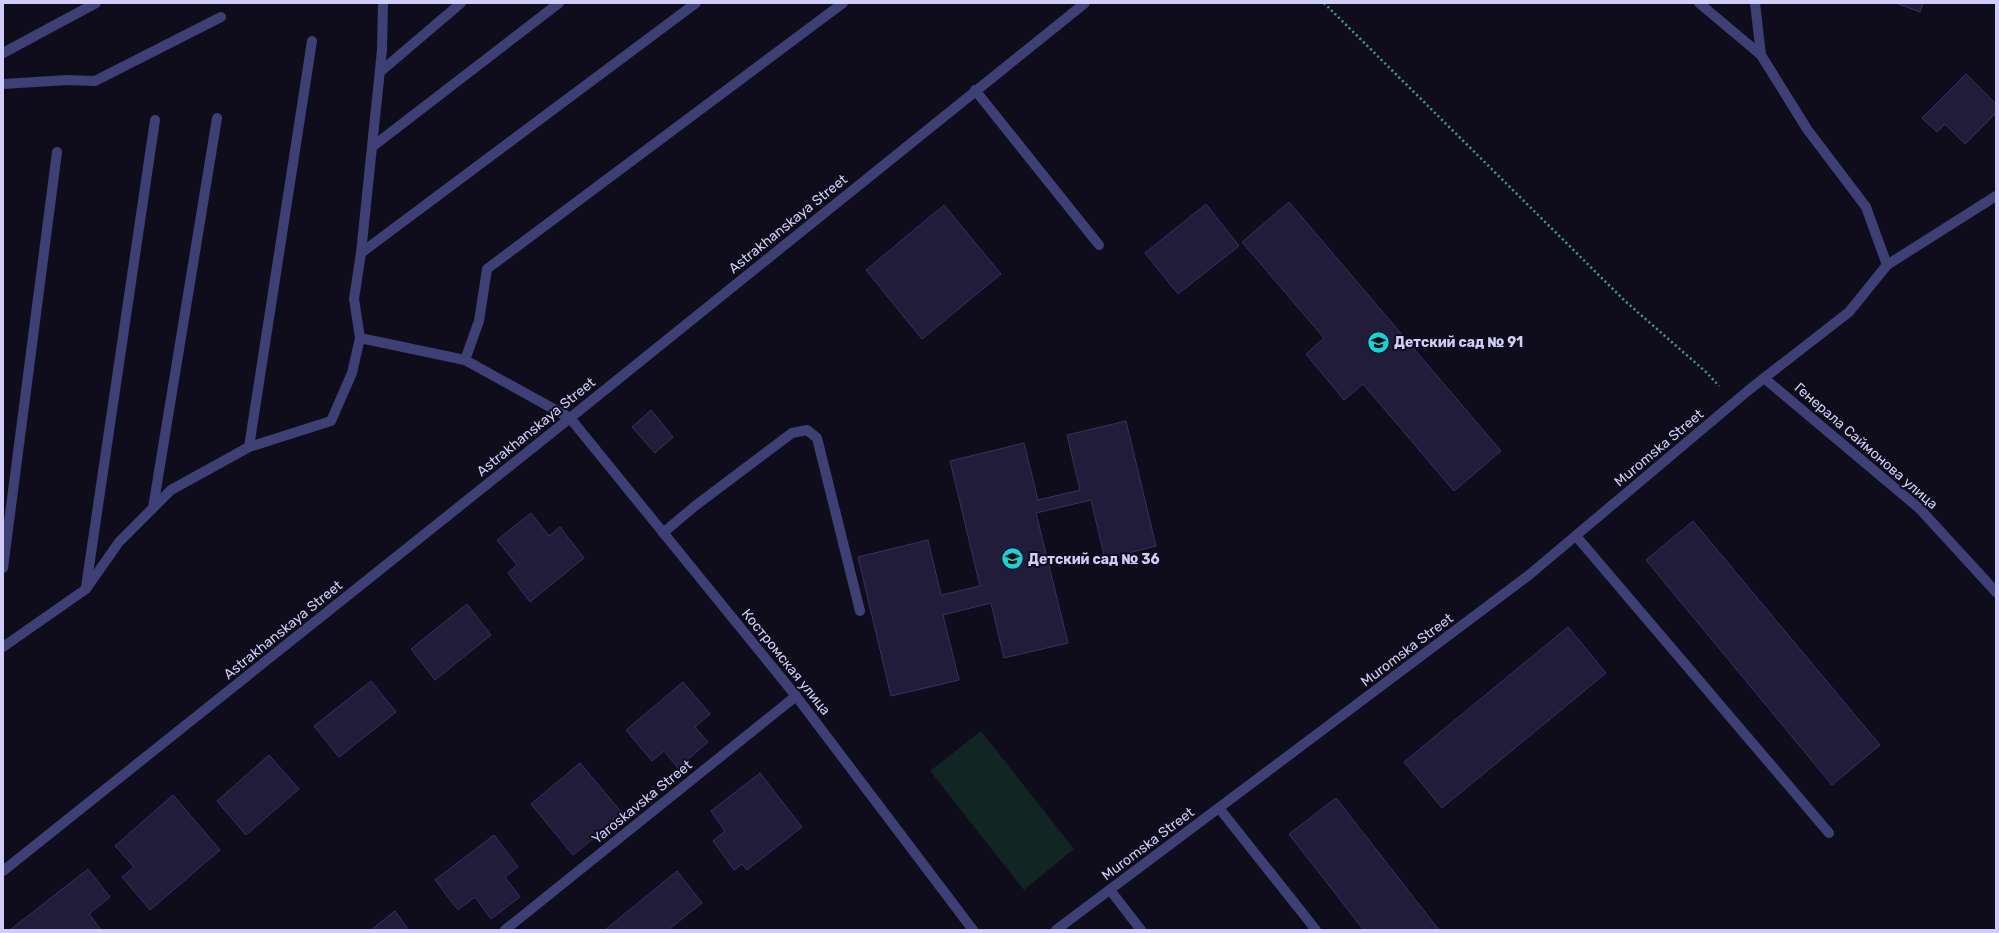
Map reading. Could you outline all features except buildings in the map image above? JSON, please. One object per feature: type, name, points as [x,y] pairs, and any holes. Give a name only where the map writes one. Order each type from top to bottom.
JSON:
[{"type":"street","points":[[3,53],[96,3]]},
{"type":"street","points":[[3,647],[86,589],[120,542],[171,490],[249,447],[331,421],[352,373],[360,338],[354,299],[361,253],[380,72],[383,3]]},
{"type":"street","points":[[380,72],[461,3]]},
{"type":"street","points":[[372,147],[559,3]]},
{"type":"street","points":[[361,253],[696,3]]},
{"type":"street","points":[[465,360],[480,321],[487,268],[843,3]]},
{"type":"street","name":"Astrakhanskaya Street","points":[[3,871],[570,418],[1084,3]]},
{"type":"street","points":[[1699,3],[1761,55],[1807,129],[1866,207],[1887,265]]},
{"type":"street","points":[[1754,3],[1761,55]]},
{"type":"street","points":[[3,84],[66,80],[95,81],[221,17]]},
{"type":"street","points":[[249,447],[312,41]]},
{"type":"street","points":[[975,90],[1099,245]]},
{"type":"street","points":[[153,508],[217,118]]},
{"type":"street","points":[[86,589],[155,120]]},
{"type":"street","points":[[3,568],[57,152]]},
{"type":"street","name":"Muromska Street","points":[[1056,930],[1523,580],[1764,378],[1849,312],[1887,265],[1996,196]]},
{"type":"street","points":[[360,338],[465,360],[570,418]]},
{"type":"street","name":"Генерала Саймонова улица","points":[[1764,378],[1920,509],[1996,592]]},
{"type":"street","name":"Костромская улица","points":[[570,418],[796,696],[973,930]]},
{"type":"street","points":[[663,533],[695,506],[792,433],[807,430],[817,438],[860,611]]},
{"type":"street","points":[[1576,536],[1829,833]]},
{"type":"street","name":"Yaroskavska Street","points":[[505,930],[796,696]]},
{"type":"street","points":[[1219,808],[1316,930]]},
{"type":"street","points":[[1110,890],[1141,930]]},
{"type":"path","points":[[1324,3],[1625,301],[1706,372],[1735,402]]},
{"type":"green space","points":[[981,731],[1074,849],[1024,890],[930,771]]},
{"type":"place","name":"Детский сад № 91","points":[[1378,342]]},
{"type":"place","name":"Детский сад № 36","points":[[1013,559]]}]
